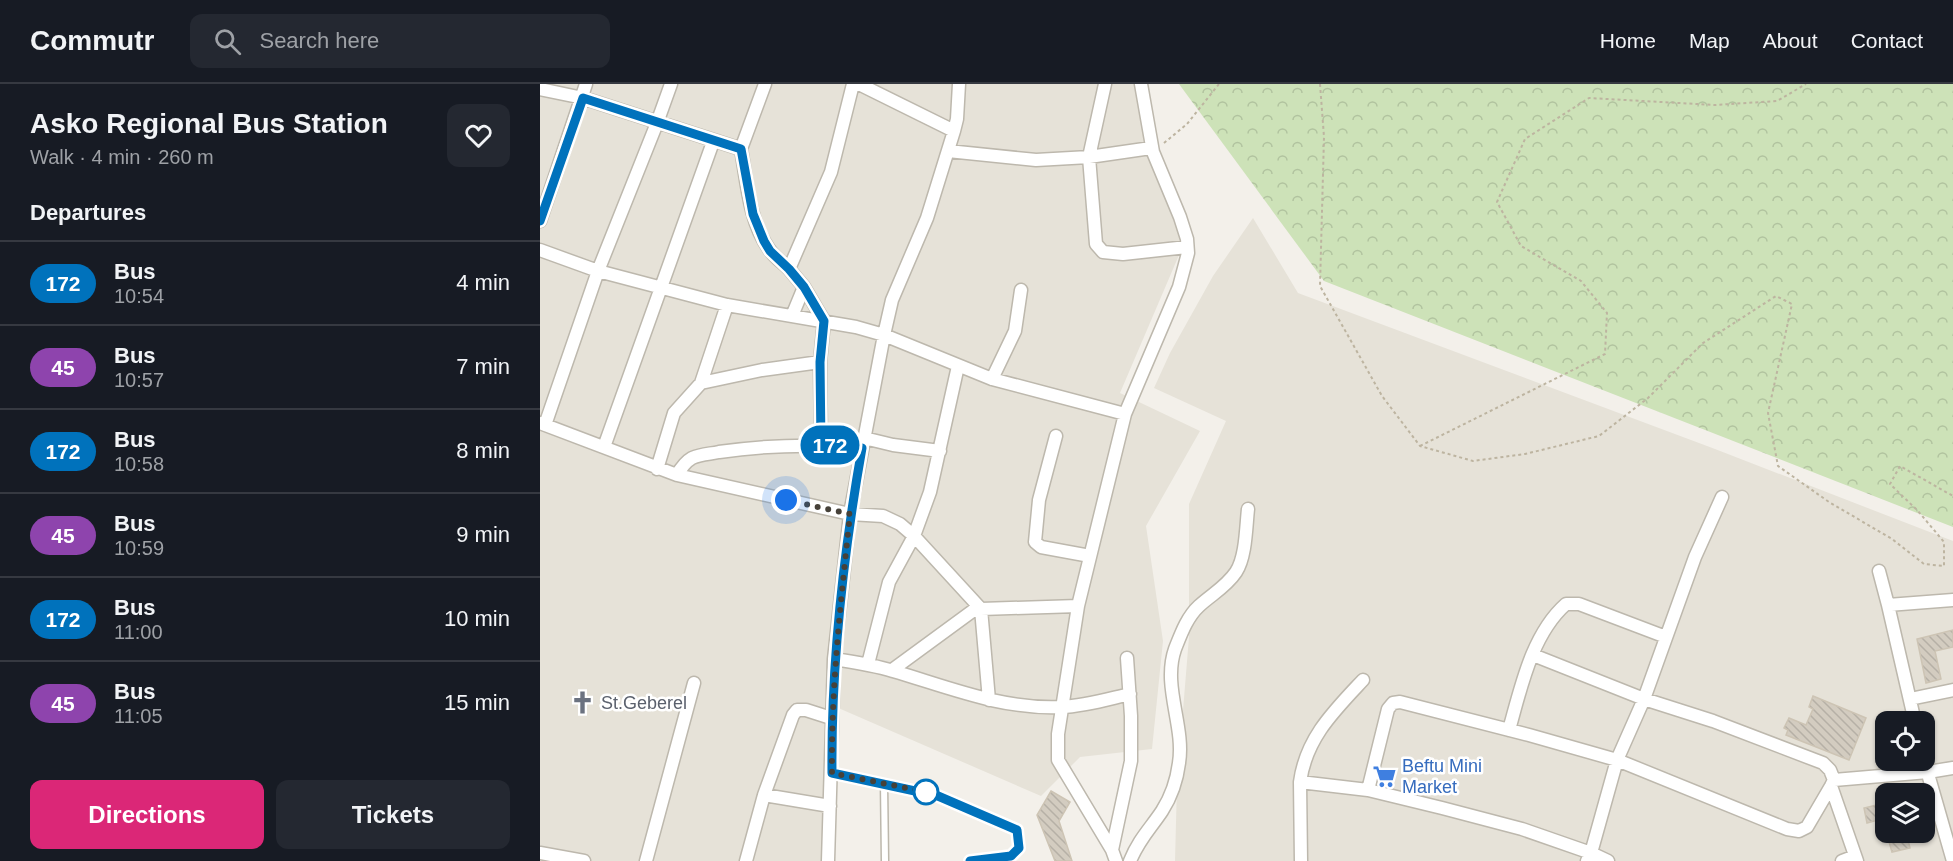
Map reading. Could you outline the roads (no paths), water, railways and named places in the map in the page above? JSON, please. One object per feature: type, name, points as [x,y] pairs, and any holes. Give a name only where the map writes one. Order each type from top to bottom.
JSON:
[{"type":"street","points":[[540,221],[586,84]]},
{"type":"street","points":[[671,84],[598,271],[543,424],[677,475],[850,514],[883,516],[900,524],[914,536],[980,608],[989,700]]},
{"type":"street","points":[[765,84],[741,149],[753,214],[760,232],[770,251],[804,287],[824,321],[820,362],[821,445]]},
{"type":"street","points":[[789,269],[831,172],[853,84]]},
{"type":"street","points":[[859,84],[954,131]]},
{"type":"street","points":[[828,861],[834,659],[850,514],[892,300],[927,218],[948,151],[957,119],[959,84]]},
{"type":"street","points":[[1105,84],[1089,157],[1096,244],[1103,252],[1123,254],[1187,246]]},
{"type":"street","points":[[1114,856],[1058,760],[1058,734],[1078,606],[1125,414],[1184,271],[1187,246],[1180,217],[1152,150],[1141,84]]},
{"type":"street","points":[[540,89],[583,98],[741,149]]},
{"type":"street","points":[[604,447],[713,141]]},
{"type":"street","points":[[948,151],[1036,160],[1152,150]]},
{"type":"street","points":[[540,250],[598,271],[728,305],[824,321],[884,335],[992,379],[1125,414]]},
{"type":"street","points":[[792,316],[804,287]]},
{"type":"street","points":[[992,379],[1015,331],[1021,290]]},
{"type":"street","points":[[657,469],[674,413],[701,383],[728,305]]},
{"type":"street","points":[[701,383],[762,370],[820,362]]},
{"type":"street","points":[[868,664],[889,582],[914,536],[930,492],[958,366]]},
{"type":"street","points":[[1056,436],[1039,500],[1035,542],[1041,547],[1090,556]]},
{"type":"street","points":[[677,475],[684,464],[703,454],[735,450],[863,443],[940,451]]},
{"type":"street","points":[[1589,857],[1617,760],[1644,699],[1695,557],[1722,497]]},
{"type":"street","points":[[1130,861],[1144,833],[1162,810],[1173,787],[1180,762],[1171,671],[1174,653],[1191,615],[1200,605],[1222,589],[1238,570],[1245,545],[1248,509]]},
{"type":"street","points":[[1880,571],[1913,711]]},
{"type":"street","points":[[1888,605],[1953,600]]},
{"type":"street","points":[[1509,730],[1526,668],[1553,615],[1566,604],[1579,604],[1666,637]]},
{"type":"street","points":[[892,670],[980,608],[1078,606]]},
{"type":"street","points":[[1533,655],[1644,699],[1713,721],[1823,763],[1830,770],[1856,859],[1842,861]]},
{"type":"street","points":[[1114,856],[1131,761],[1127,658]]},
{"type":"street","points":[[834,659],[892,670],[989,700],[1041,707],[1090,704],[1130,694]]},
{"type":"street","points":[[1301,861],[1300,782],[1302,764],[1309,747],[1334,711],[1363,680]]},
{"type":"street","points":[[646,861],[694,684]]},
{"type":"street","points":[[1910,699],[1953,690]]},
{"type":"street","points":[[1368,790],[1388,709],[1393,703],[1400,702],[1617,760],[1771,824],[1799,831],[1807,827],[1833,783],[1899,771]]},
{"type":"street","points":[[746,861],[764,795],[793,715],[797,710],[806,710],[831,718]]},
{"type":"street","points":[[1935,767],[1953,768]]},
{"type":"street","points":[[1927,771],[1953,861]]},
{"type":"street","points":[[1300,782],[1368,790],[1522,829],[1589,857],[1608,861]]},
{"type":"street","points":[[764,795],[830,806]]},
{"type":"street","points":[[540,853],[584,861]]},
{"type":"lane","points":[[832,773],[938,796],[1017,830],[1019,848],[1011,856],[970,861]]},
{"type":"lane","points":[[884,783],[885,861]]},
{"type":"place","name":"St.Geberel","points":[[583,703]]},
{"type":"place","name":"Beftu Mini Market","points":[[1384,776]]}]
